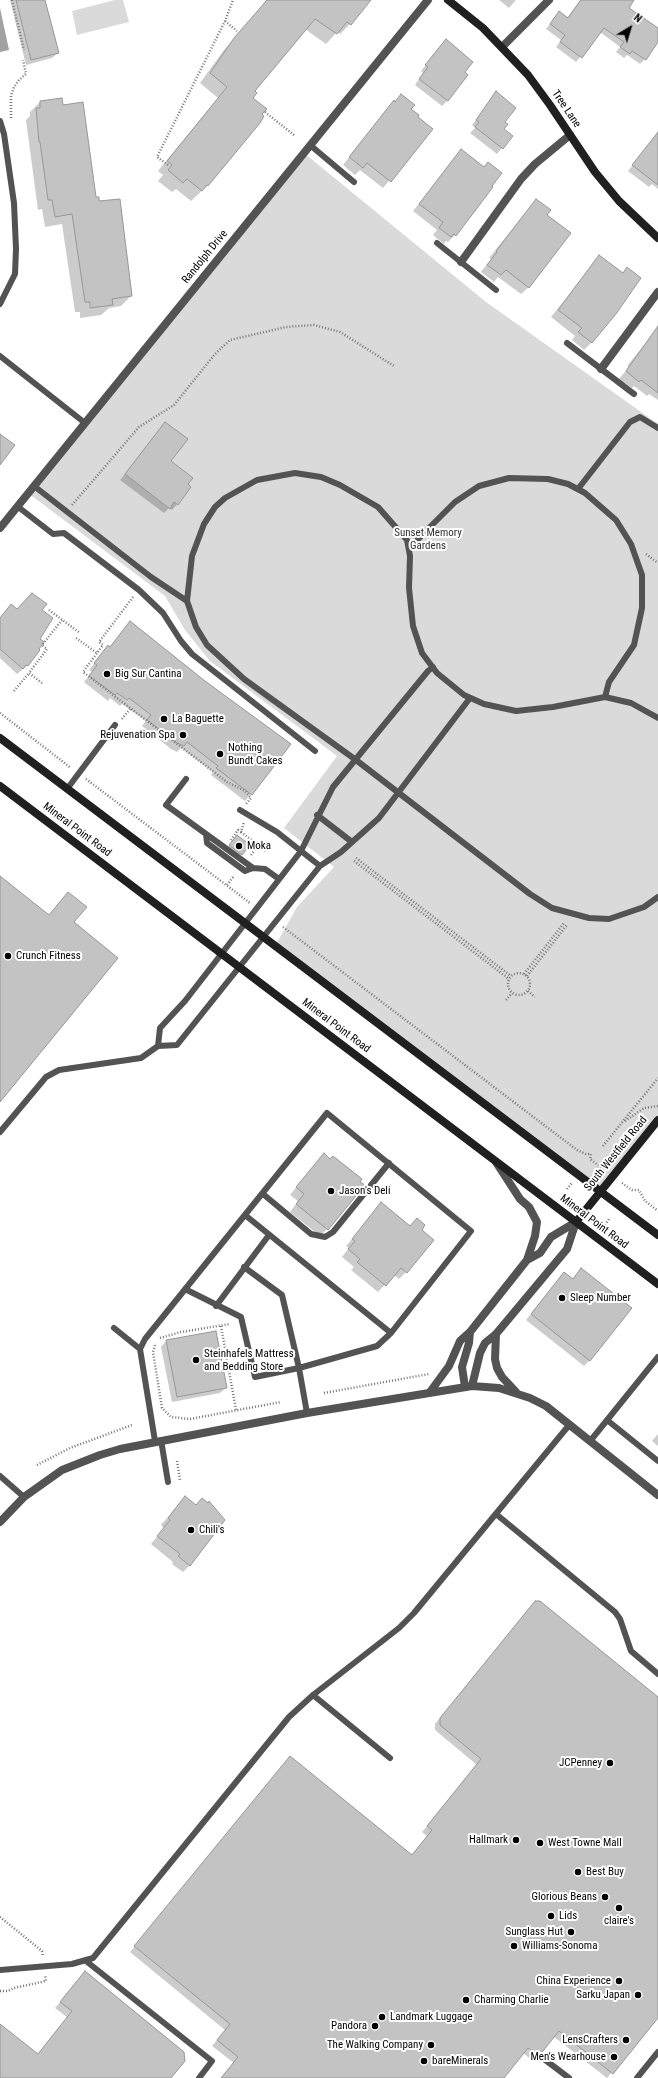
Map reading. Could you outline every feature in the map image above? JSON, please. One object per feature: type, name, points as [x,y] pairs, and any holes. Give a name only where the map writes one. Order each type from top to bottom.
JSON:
[{"type":"main road","name":"Tree Lane","points":[[448,0],[483,28],[528,75],[594,172],[609,190],[656,234]]},
{"type":"main road","points":[[0,738],[658,1235]]},
{"type":"main road","name":"Mineral Point Road","points":[[0,786],[658,1284]]},
{"type":"main road","name":"South Westfield Road","points":[[576,1222],[658,1120]]},
{"type":"street","name":"Randolph Drive","points":[[0,528],[428,0]]},
{"type":"street","points":[[502,47],[548,0]]},
{"type":"street","points":[[461,262],[521,179],[535,164],[570,135]]},
{"type":"street","points":[[601,369],[658,292]]},
{"type":"street","points":[[430,1392],[450,1366],[460,1341],[470,1332],[527,1260],[535,1236],[537,1222],[530,1207],[520,1199],[494,1159]]},
{"type":"street","points":[[527,1260],[540,1253],[551,1237],[576,1222]]},
{"type":"street","points":[[468,1387],[485,1343],[496,1334],[567,1249],[576,1222]]},
{"type":"street","points":[[468,1387],[462,1367],[469,1343],[470,1332]]},
{"type":"street","points":[[496,1334],[495,1359],[497,1368],[502,1377],[517,1393]]},
{"type":"street","points":[[0,1522],[24,1497],[62,1470],[82,1461],[120,1449],[307,1413],[468,1387],[500,1388],[517,1393],[546,1406],[658,1495]]},
{"type":"lane","points":[[0,121],[4,134],[14,202],[16,249],[15,274],[0,304]]},
{"type":"lane","points":[[310,145],[354,182]]},
{"type":"lane","points":[[437,243],[496,290]]},
{"type":"lane","points":[[567,343],[634,394]]},
{"type":"lane","points":[[0,356],[85,423]]},
{"type":"lane","points":[[578,489],[630,422],[640,417],[658,428]]},
{"type":"lane","points":[[658,718],[631,703],[605,697],[553,707],[516,711],[484,704],[470,698],[458,690],[433,667],[422,653],[413,626],[409,588],[409,550],[407,540],[378,507],[340,485],[321,477],[295,473],[257,480],[225,498],[215,508],[204,524],[192,556],[187,601],[196,627],[207,645],[222,660],[244,678],[356,760],[398,794],[530,894],[552,908],[589,918],[609,919],[644,907],[658,898]]},
{"type":"lane","points":[[409,550],[455,502],[479,486],[509,478],[548,479],[578,489],[585,493],[616,520],[631,544],[642,575],[642,608],[634,645],[609,682],[605,697]]},
{"type":"lane","points":[[34,486],[151,577],[187,601]]},
{"type":"lane","points":[[17,506],[53,534],[64,533],[139,590],[163,613],[181,641],[192,654],[315,751]]},
{"type":"lane","points":[[158,1046],[160,1028],[185,1001],[301,851],[333,787],[428,670],[433,667]]},
{"type":"lane","points":[[0,1132],[46,1077],[60,1070],[142,1058],[158,1046],[177,1045],[320,866],[352,842],[379,818],[470,698]]},
{"type":"lane","points":[[67,789],[115,725]]},
{"type":"lane","points":[[186,779],[166,805],[253,868]]},
{"type":"lane","points":[[242,810],[277,832],[320,866]]},
{"type":"lane","points":[[318,815],[352,842]]},
{"type":"lane","points":[[206,834],[207,843],[240,868],[245,871],[253,868],[265,868],[279,880]]},
{"type":"lane","points":[[168,1482],[158,1441],[140,1349],[145,1339],[185,1289],[245,1216],[327,1113],[472,1231],[391,1333],[378,1346],[299,1368],[255,1377],[241,1317],[216,1306],[185,1289]]},
{"type":"lane","points":[[262,1194],[311,1234],[320,1238],[325,1237],[333,1232],[389,1163]]},
{"type":"lane","points":[[245,1216],[391,1333]]},
{"type":"lane","points":[[216,1306],[269,1235]]},
{"type":"lane","points":[[244,1267],[282,1295],[299,1368],[307,1413]]},
{"type":"lane","points":[[114,1328],[140,1349]]},
{"type":"lane","points":[[590,1440],[658,1357]]},
{"type":"lane","points":[[607,1420],[658,1461]]},
{"type":"lane","points":[[0,1970],[44,1967],[86,1961],[93,1958],[290,1717],[313,1695],[409,1618],[570,1424]]},
{"type":"lane","points":[[0,1476],[24,1497]]},
{"type":"lane","points":[[496,1514],[615,1612],[620,1619],[631,1651],[658,1674]]},
{"type":"lane","points":[[313,1695],[390,1758]]},
{"type":"lane","points":[[86,1961],[212,2061],[199,2078]]},
{"type":"lane","points":[[637,2078],[658,2052]]},
{"type":"lane","points":[[544,2059],[568,2078]]},
{"type":"path","points":[[12,0],[24,50]]},
{"type":"path","points":[[168,165],[157,156],[225,21],[233,0]]},
{"type":"path","points":[[225,21],[237,31]]},
{"type":"path","points":[[11,120],[10,106],[14,87],[26,74],[23,60]]},
{"type":"path","points":[[265,112],[294,135]]},
{"type":"path","points":[[67,512],[139,427],[174,405],[216,354],[230,340],[286,326],[314,325],[340,332],[394,366]]},
{"type":"path","points":[[128,593],[133,598],[100,642],[103,645],[83,672],[227,782],[245,791],[251,798],[242,810],[244,822],[241,832]]},
{"type":"path","points":[[49,610],[80,633]]},
{"type":"path","points":[[14,691],[47,649],[42,645],[62,620]]},
{"type":"path","points":[[76,638],[97,653]]},
{"type":"path","points":[[29,673],[42,683]]},
{"type":"path","points":[[0,714],[236,891]]},
{"type":"path","points":[[225,848],[238,830],[266,851]]},
{"type":"path","points":[[356,858],[510,977]]},
{"type":"path","points":[[354,861],[510,977]]},
{"type":"path","points":[[526,975],[565,924]]},
{"type":"path","points":[[289,932],[576,1150],[586,1154],[591,1154],[590,1159]]},
{"type":"path","points":[[520,973],[526,975],[531,985],[528,991],[518,996],[512,993],[508,988],[510,977],[520,973]]},
{"type":"path","points":[[528,991],[535,997]]},
{"type":"path","points":[[506,1000],[512,993]]},
{"type":"path","points":[[603,1146],[658,1078]]},
{"type":"path","points":[[620,1125],[644,1108],[658,1106]]},
{"type":"path","points":[[567,1189],[572,1183]]},
{"type":"path","points":[[632,1190],[639,1190],[645,1202],[658,1212]]},
{"type":"path","points":[[605,1225],[609,1219]]},
{"type":"path","points":[[230,1324],[165,1336],[157,1341],[153,1352],[162,1408],[170,1418],[190,1419],[281,1402]]},
{"type":"path","points":[[220,1326],[236,1410]]},
{"type":"path","points":[[324,1393],[432,1373]]},
{"type":"path","points":[[37,1465],[70,1448],[132,1425]]},
{"type":"path","points":[[176,1458],[180,1480]]},
{"type":"path","points":[[0,1917],[42,1951],[46,1981],[14,1988],[8,1991],[0,1991]]},
{"type":"green space","points":[[115,0],[123,0],[129,22],[77,35],[72,11]]},
{"type":"green space","name":"Sunset Memory Gardens","points":[[304,153],[486,302],[658,424],[658,1120],[600,1191],[275,946],[297,907],[334,867],[284,828],[337,756],[210,661],[185,630],[165,596],[28,493]]},
{"type":"shaded area","points":[[0,8],[9,50],[0,52]]},
{"type":"building","points":[[16,0],[45,0],[59,53],[31,60]]},
{"type":"building","points":[[267,0],[371,0],[351,25],[347,22],[337,34],[315,19],[255,91],[257,93],[253,98],[267,109],[262,114],[264,116],[260,123],[208,186],[207,185],[202,191],[187,179],[183,183],[168,170],[172,165],[167,161],[227,87],[210,73],[234,38]]},
{"type":"building","points":[[581,0],[634,0],[629,8],[658,28],[658,42],[646,60],[632,51],[630,54],[620,47],[624,42],[604,28],[582,58],[560,42],[565,35],[550,24],[559,11],[568,18]]},
{"type":"building","points":[[446,39],[473,62],[465,72],[468,75],[448,101],[419,79],[428,67],[425,65]]},
{"type":"building","points":[[496,91],[516,108],[505,122],[508,124],[504,129],[513,136],[503,149],[475,127],[479,122],[476,120]]},
{"type":"building","points":[[401,94],[415,105],[411,109],[419,115],[418,117],[433,129],[391,182],[367,163],[363,168],[349,157],[394,100],[395,102]]},
{"type":"building","points":[[62,98],[63,105],[83,102],[96,197],[99,197],[99,201],[120,199],[132,296],[112,299],[113,305],[90,308],[90,302],[85,302],[72,214],[55,217],[52,200],[48,200],[39,142],[36,108],[40,108],[40,101]]},
{"type":"building","points":[[658,132],[658,185],[632,165]]},
{"type":"building","points":[[461,149],[484,167],[488,162],[502,173],[456,236],[454,234],[451,237],[439,228],[443,222],[419,204]]},
{"type":"building","points":[[536,199],[551,210],[547,215],[571,233],[529,288],[506,270],[501,275],[487,265]]},
{"type":"building","points":[[599,255],[623,273],[627,267],[641,278],[616,314],[592,343],[578,332],[582,328],[558,310]]},
{"type":"building","points":[[658,326],[658,393],[641,380],[639,382],[626,371]]},
{"type":"building","points":[[165,422],[188,439],[171,461],[193,478],[188,484],[191,487],[178,505],[174,502],[170,509],[125,474]]},
{"type":"building","points":[[0,434],[15,445],[0,465]]},
{"type":"building","points":[[32,593],[47,604],[42,610],[53,618],[40,639],[44,642],[39,649],[40,650],[28,666],[26,665],[23,669],[0,649],[0,618],[11,604],[17,609]]},
{"type":"building","points":[[130,621],[205,681],[291,744],[252,795],[216,768],[218,766],[187,742],[184,746],[177,743],[147,720],[151,715],[129,698],[127,700],[117,693],[115,695],[89,676],[97,665],[94,663],[108,645],[110,647]]},
{"type":"building","name":"Moka","points":[[237,835],[250,845],[242,855],[229,845]]},
{"type":"building","points":[[0,876],[49,915],[68,892],[87,907],[74,922],[118,958],[0,1102]]},
{"type":"building","name":"Jason's Deli","points":[[324,1153],[330,1159],[333,1156],[362,1179],[360,1182],[365,1185],[328,1230],[296,1204],[304,1194],[296,1187]]},
{"type":"building","points":[[381,1202],[410,1226],[417,1218],[425,1225],[422,1230],[434,1240],[407,1273],[401,1268],[386,1286],[357,1262],[360,1259],[348,1249],[355,1241],[352,1239]]},
{"type":"building","points":[[581,1268],[632,1308],[590,1361],[531,1314],[564,1272],[573,1279]]},
{"type":"building","name":"Steinhafels Mattress and Bedding Store","points":[[216,1331],[227,1388],[177,1397],[166,1340]]},
{"type":"building","name":"Chili's","points":[[185,1496],[196,1505],[202,1498],[208,1503],[209,1501],[225,1520],[190,1566],[178,1556],[180,1554],[157,1536],[170,1520],[168,1518]]},
{"type":"building","name":"West Towne Mall","points":[[535,1601],[540,1601],[658,1697],[658,2018],[613,2074],[559,2031],[539,2056],[528,2048],[504,2078],[221,2078],[238,2057],[217,2040],[230,2024],[134,1946],[290,1756],[412,1855],[432,1830],[427,1826],[481,1759],[440,1725],[440,1718]]},
{"type":"building","points":[[85,1971],[184,2052],[185,2061],[171,2078],[0,2078],[0,2024],[38,2054],[72,2011],[60,2002]]},
{"type":"place","name":"Big Sur Cantina","points":[[107,674]]},
{"type":"place","name":"La Baguette","points":[[164,719]]},
{"type":"place","name":"Rejuvenation Spa","points":[[183,735]]},
{"type":"place","name":"Nothing Bundt Cakes","points":[[220,754]]},
{"type":"place","name":"Moka","points":[[239,846]]},
{"type":"place","name":"Crunch Fitness","points":[[8,956]]},
{"type":"place","name":"Jason's Deli","points":[[331,1191]]},
{"type":"place","name":"Sleep Number","points":[[562,1298]]},
{"type":"place","name":"Steinhafels Mattress and Bedding Store","points":[[196,1360]]},
{"type":"place","name":"Chili's","points":[[191,1530]]},
{"type":"place","name":"JCPenney","points":[[610,1763]]},
{"type":"place","name":"Hallmark","points":[[516,1840]]},
{"type":"place","name":"West Towne Mall","points":[[540,1843]]},
{"type":"place","name":"Best Buy","points":[[578,1872]]},
{"type":"place","name":"Glorious Beans","points":[[605,1897]]},
{"type":"place","name":"claire's","points":[[619,1908]]},
{"type":"place","name":"Lids","points":[[551,1916]]},
{"type":"place","name":"Sunglass Hut","points":[[571,1932]]},
{"type":"place","name":"Williams-Sonoma","points":[[514,1946]]},
{"type":"place","name":"China Experience","points":[[619,1981]]},
{"type":"place","name":"Sarku Japan","points":[[638,1995]]},
{"type":"place","name":"Charming Charlie","points":[[466,2000]]},
{"type":"place","name":"Landmark Luggage","points":[[382,2017]]},
{"type":"place","name":"Pandora","points":[[375,2026]]},
{"type":"place","name":"LensCrafters","points":[[626,2040]]},
{"type":"place","name":"The Walking Company","points":[[431,2045]]},
{"type":"place","name":"Men's Wearhouse","points":[[614,2057]]},
{"type":"place","name":"bareMinerals","points":[[424,2061]]}]
